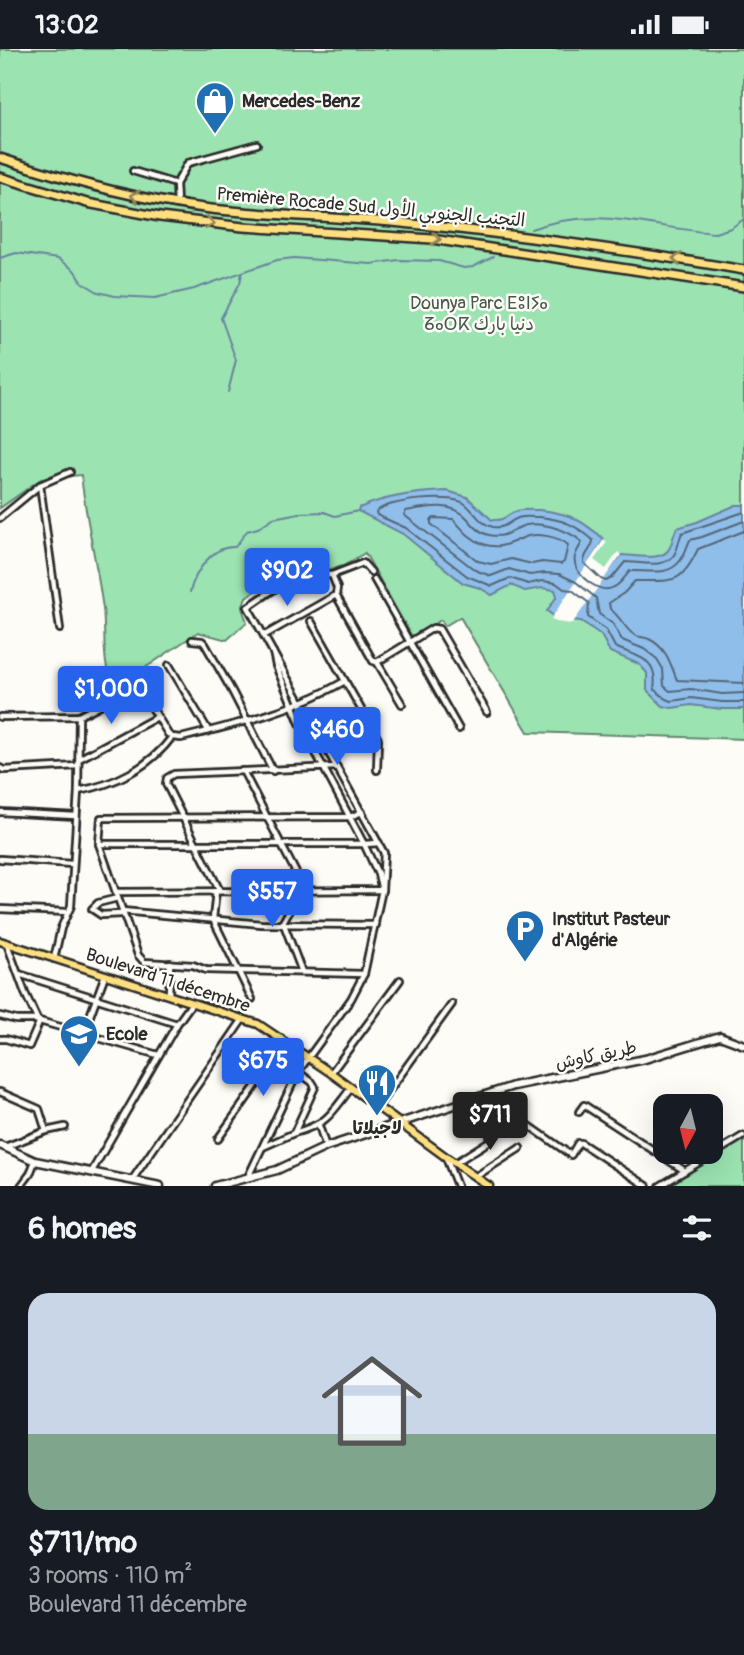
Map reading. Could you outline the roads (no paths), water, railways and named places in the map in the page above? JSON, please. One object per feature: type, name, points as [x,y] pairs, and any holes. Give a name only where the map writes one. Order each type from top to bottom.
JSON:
[{"type":"highway","name":"Première Rocade Sud التجنب الجنوبي الأول","points":[[0,158],[101,189],[177,204],[521,236],[744,270]]},
{"type":"highway","name":"Première Rocade Sud التجنب الجنوبي الأول","points":[[0,177],[87,203],[160,217],[243,227],[432,239],[744,288]]},
{"type":"main road","name":"Boulevard 11 décembre","points":[[4,942],[258,1024],[489,1186]]},
{"type":"street","points":[[177,204],[176,184],[188,163],[257,144]]},
{"type":"street","points":[[133,171],[176,184]]},
{"type":"street","points":[[0,518],[40,485],[70,472]]},
{"type":"street","points":[[40,485],[60,629]]},
{"type":"street","points":[[247,1178],[298,1072],[351,999],[364,974],[382,890],[384,853],[248,608],[295,575],[332,575],[363,563],[371,572]]},
{"type":"street","points":[[332,575],[337,588],[336,595],[373,661],[377,662],[402,704]]},
{"type":"street","points":[[374,579],[459,729]]},
{"type":"street","points":[[265,635],[336,595]]},
{"type":"street","points":[[311,621],[378,739],[377,770]]},
{"type":"street","points":[[377,662],[433,628],[439,629],[486,712]]},
{"type":"street","points":[[192,640],[202,641],[205,645],[248,721],[272,771]]},
{"type":"street","points":[[272,648],[276,666],[293,705],[378,874],[382,890]]},
{"type":"street","points":[[169,665],[209,730]]},
{"type":"street","points":[[78,791],[100,788],[148,762],[172,737],[248,721],[303,703],[345,681]]},
{"type":"street","points":[[0,717],[79,716],[112,699]]},
{"type":"street","points":[[151,706],[172,737]]},
{"type":"street","points":[[54,959],[71,906],[78,791],[79,716]]},
{"type":"street","points":[[79,759],[157,717]]},
{"type":"street","points":[[1,771],[78,766]]},
{"type":"street","points":[[252,999],[213,919],[218,891],[166,784],[170,775],[337,767]]},
{"type":"street","points":[[243,771],[303,890]]},
{"type":"street","points":[[0,812],[76,816]]},
{"type":"street","points":[[362,812],[349,817],[101,818],[99,844],[141,960],[193,965],[206,970],[364,974]]},
{"type":"street","points":[[99,844],[379,843]]},
{"type":"street","points":[[0,859],[72,864]]},
{"type":"street","points":[[283,922],[303,890]]},
{"type":"street","points":[[376,925],[261,923],[122,913],[97,914],[92,909],[98,903],[117,895],[382,890]]},
{"type":"street","points":[[0,909],[67,912]]},
{"type":"street","points":[[283,922],[302,972]]},
{"type":"street","points":[[0,1039],[29,1046],[39,1023],[4,942]]},
{"type":"street","points":[[169,995],[170,963]]},
{"type":"street","points":[[19,974],[177,1024]]},
{"type":"street","points":[[84,1032],[106,975]]},
{"type":"street","points":[[331,1073],[400,980]]},
{"type":"street","points":[[92,1171],[177,1024],[193,1002]]},
{"type":"street","points":[[378,1106],[452,1004]]},
{"type":"street","points":[[0,1016],[16,1020],[36,1020],[84,1032],[158,1056]]},
{"type":"street","points":[[132,1180],[243,1019]]},
{"type":"street","name":"طريق كاوش","points":[[215,1186],[297,1162],[326,1147],[513,1086],[645,1059],[720,1037],[744,1045]]},
{"type":"street","points":[[218,1139],[257,1084],[268,1056],[281,1038]]},
{"type":"street","points":[[294,1133],[315,1087],[298,1072]]},
{"type":"street","points":[[262,1147],[319,1126],[351,1088]]},
{"type":"street","points":[[0,1092],[39,1109],[46,1131]]},
{"type":"street","points":[[579,1112],[584,1105],[685,1171]]},
{"type":"street","points":[[524,1122],[571,1155],[578,1143],[581,1143],[647,1186]]},
{"type":"street","points":[[319,1126],[326,1147]]},
{"type":"street","points":[[3,1146],[65,1127]]},
{"type":"street","points":[[660,1186],[743,1136]]},
{"type":"street","points":[[454,1163],[488,1142]]},
{"type":"street","points":[[3,1146],[35,1161],[160,1186]]},
{"type":"street","points":[[475,1177],[520,1148]]},
{"type":"street","points":[[446,1157],[457,1186]]},
{"type":"street","points":[[20,1186],[30,1174],[35,1161]]},
{"type":"water","points":[[447,491],[467,497],[492,520],[528,510],[550,511],[574,519],[604,539],[590,561],[606,574],[621,555],[647,557],[665,553],[677,528],[736,505],[744,505],[744,709],[663,706],[647,690],[647,673],[639,664],[610,652],[601,635],[581,621],[558,619],[547,611],[557,596],[555,590],[542,588],[525,591],[511,585],[492,595],[463,583],[403,534],[358,511],[369,504],[391,498]]},
{"type":"waterway","points":[[531,229],[555,222],[601,218],[715,233],[731,228],[744,219]]},
{"type":"waterway","points":[[0,258],[16,253],[58,259],[74,270],[83,283],[98,292],[115,296],[155,298],[194,289],[277,260],[294,258],[371,264],[399,260],[439,261],[464,268],[473,267],[493,257]]},
{"type":"waterway","points":[[228,392],[236,360],[221,318],[240,283],[242,273]]},
{"type":"waterway","points":[[190,592],[200,568],[212,555],[219,550],[235,547],[247,531],[258,528],[273,518],[324,512],[335,516],[358,511]]},
{"type":"place","name":"Mercedes-Benz","points":[[215,135]]},
{"type":"place","name":"Institut Pasteur d'Algérie","points":[[525,963]]},
{"type":"place","name":"Ecole","points":[[79,1068]]},
{"type":"place","name":"لاجيلاتا","points":[[377,1117]]},
{"type":"park label","name":"Dounya Parc ⴹⵓⵏⵢⴰ ⵒⴰⵔⴽ دنيا بارك","points":[[479,314]]}]
